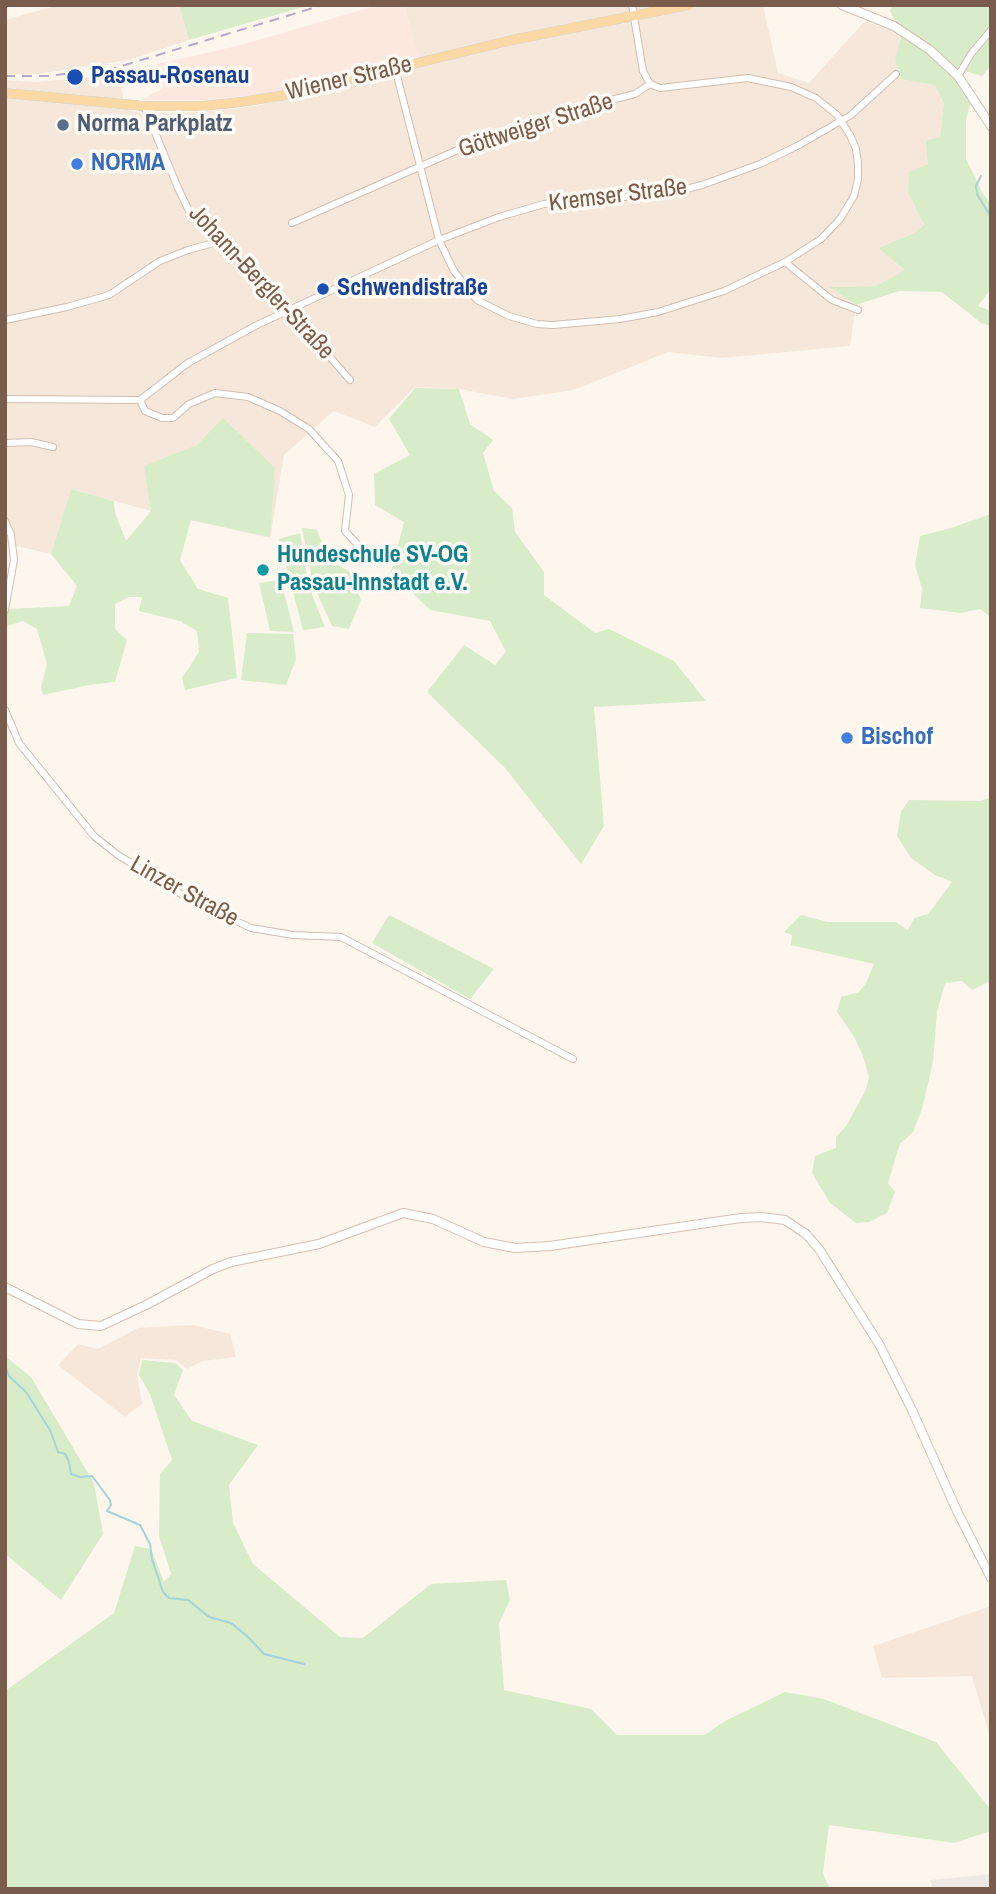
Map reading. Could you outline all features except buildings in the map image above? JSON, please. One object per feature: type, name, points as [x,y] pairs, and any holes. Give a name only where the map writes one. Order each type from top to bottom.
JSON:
[{"type":"main road","name":"Wiener Straße","points":[[5,93],[145,106],[241,103],[285,95],[633,10],[688,5]]},
{"type":"street","points":[[842,5],[880,19],[930,50],[958,76],[991,125]]},
{"type":"street","points":[[633,10],[643,71],[650,84]]},
{"type":"street","points":[[958,76],[971,54],[991,30]]},
{"type":"street","name":"Göttweiger Straße","points":[[395,68],[420,166],[439,240],[454,271],[477,300],[509,316],[537,324],[620,319],[658,312],[724,291],[785,262],[821,239],[854,196],[859,171],[856,149],[850,135],[841,121],[816,98],[791,87],[748,78],[660,88],[650,84],[625,97],[570,110],[486,139],[420,166]]},
{"type":"street","name":"Kremser Straße","points":[[439,240],[536,205],[652,196],[702,185],[760,164],[851,115],[896,74]]},
{"type":"street","name":"Johann-Bergler-Straße","points":[[145,106],[191,215],[289,310],[349,380]]},
{"type":"street","points":[[292,223],[420,166]]},
{"type":"street","points":[[5,399],[140,400],[188,363],[255,326],[439,240]]},
{"type":"street","points":[[5,320],[109,295],[160,261],[217,242]]},
{"type":"street","points":[[785,262],[832,300],[858,310]]},
{"type":"street","points":[[140,400],[145,411],[162,418],[173,418],[188,404],[215,393],[248,397],[280,411],[309,429],[338,461],[349,495],[345,531],[357,544]]},
{"type":"street","points":[[5,443],[31,442],[53,447]]},
{"type":"street","points":[[5,521],[11,535],[14,560],[5,610]]},
{"type":"street","name":"Linzer Straße","points":[[5,709],[19,743],[42,774],[94,836],[129,863],[189,899],[251,928],[293,935],[341,937],[573,1059]]},
{"type":"street","points":[[5,1287],[78,1324],[101,1326],[231,1262],[318,1244],[403,1213],[433,1219],[484,1242],[515,1248],[550,1246],[741,1218],[785,1220],[806,1234],[819,1249],[880,1344],[991,1578]]},
{"type":"shaded area","points":[[59,5],[180,5],[189,40],[129,60],[37,74],[5,74],[5,20]]},
{"type":"shaded area","points":[[379,5],[404,5],[419,56],[275,92],[211,100],[141,100],[163,88],[157,64],[237,46]]},
{"type":"shaded area","points":[[404,5],[763,5],[778,73],[809,83],[864,22],[891,30],[901,38],[895,58],[935,85],[944,103],[940,137],[928,164],[909,192],[924,225],[914,233],[878,248],[906,270],[876,286],[830,287],[856,305],[850,346],[722,358],[668,352],[574,390],[513,399],[459,389],[415,387],[375,427],[334,411],[284,455],[270,538],[151,511],[71,489],[51,554],[8,544],[5,536],[5,80],[38,82],[119,74],[125,108],[143,114],[201,112],[256,106],[421,66]]},
{"type":"shaded area","points":[[193,1325],[230,1334],[236,1357],[203,1361],[187,1369],[176,1360],[141,1358],[137,1374],[142,1404],[125,1417],[58,1365],[78,1344],[98,1349],[138,1328]]},
{"type":"shaded area","points":[[991,1606],[991,1741],[972,1676],[882,1678],[873,1646]]},
{"type":"shaded area","points":[[991,1874],[991,1889],[933,1889],[930,1880]]},
{"type":"green space","points":[[310,5],[189,40],[180,7]]},
{"type":"green space","points":[[893,5],[991,5],[991,66],[982,76],[965,71],[953,75],[971,102],[966,120],[966,159],[983,194],[991,204],[991,289],[978,306],[991,311],[991,326],[981,323],[942,292],[899,291],[856,305],[829,287],[876,286],[905,270],[878,248],[914,233],[924,225],[908,192],[909,172],[928,164],[926,141],[940,137],[944,103],[935,85],[901,79],[895,58],[901,38],[890,10]]},
{"type":"green space","points":[[415,388],[459,389],[470,424],[493,440],[483,453],[494,491],[512,508],[515,532],[544,572],[544,595],[595,633],[609,629],[674,661],[706,701],[594,707],[604,826],[581,864],[505,768],[427,692],[464,645],[495,665],[506,652],[490,621],[430,610],[391,572],[404,522],[375,505],[374,474],[410,455],[389,419]]},
{"type":"green space","points":[[223,418],[275,468],[270,537],[191,520],[180,560],[198,589],[228,598],[237,678],[185,690],[182,678],[199,652],[197,631],[180,621],[139,611],[142,597],[129,597],[115,604],[115,629],[127,640],[115,682],[43,695],[41,687],[47,664],[37,629],[23,621],[5,627],[8,609],[69,606],[77,586],[51,554],[71,489],[114,501],[115,513],[126,541],[151,511],[144,466],[197,445]]},
{"type":"green space","points":[[991,514],[991,617],[980,609],[960,613],[920,608],[922,589],[915,565],[920,536]]},
{"type":"green space","points":[[302,528],[317,530],[329,560],[349,571],[361,600],[349,629],[332,626],[313,584]]},
{"type":"green space","points":[[300,533],[309,587],[325,627],[303,630],[279,539]]},
{"type":"green space","points":[[281,580],[294,632],[270,631],[259,583]]},
{"type":"green space","points":[[247,633],[293,634],[296,659],[286,685],[241,680]]},
{"type":"green space","points":[[991,797],[991,981],[972,990],[962,981],[945,983],[937,1012],[933,1062],[922,1109],[913,1132],[900,1144],[888,1183],[895,1192],[887,1213],[869,1222],[856,1223],[830,1203],[812,1173],[815,1156],[836,1148],[836,1137],[847,1125],[866,1089],[869,1077],[863,1056],[837,1012],[841,997],[859,992],[874,964],[791,945],[792,935],[784,932],[801,915],[828,922],[896,922],[908,930],[914,918],[928,914],[952,882],[935,875],[911,858],[897,836],[901,812],[909,800],[981,801]]},
{"type":"green space","points":[[389,915],[494,969],[470,999],[372,943]]},
{"type":"green space","points":[[5,1356],[31,1377],[94,1483],[103,1534],[61,1600],[5,1554]]},
{"type":"green space","points":[[142,1360],[175,1363],[183,1370],[174,1395],[192,1421],[258,1445],[229,1485],[233,1523],[253,1564],[340,1637],[363,1638],[431,1584],[506,1580],[510,1600],[499,1623],[504,1690],[591,1709],[617,1735],[704,1735],[727,1720],[785,1692],[824,1699],[936,1742],[991,1810],[991,1831],[954,1843],[829,1825],[823,1874],[830,1889],[5,1889],[5,1691],[114,1613],[135,1546],[151,1549],[164,1582],[171,1574],[159,1536],[160,1474],[172,1460],[150,1394],[139,1375]]},
{"type":"waterway","points":[[981,176],[976,186],[977,194],[991,217]]},
{"type":"waterway","points":[[5,1365],[9,1376],[26,1392],[50,1430],[58,1452],[65,1454],[71,1474],[80,1477],[92,1476],[110,1500],[111,1505],[107,1511],[140,1525],[150,1544],[163,1592],[169,1598],[188,1600],[209,1617],[231,1623],[264,1654],[304,1664]]},
{"type":"railway","points":[[5,76],[48,76],[115,68],[323,5]]},
{"type":"place","name":"Passau-Rosenau","points":[[75,77]]},
{"type":"place","name":"Norma Parkplatz","points":[[63,125]]},
{"type":"place","name":"NORMA","points":[[77,164]]},
{"type":"place","name":"Schwendistraße","points":[[323,289]]},
{"type":"place","name":"Hundeschule SV-OG Passau-Innstadt e.V.","points":[[263,570]]},
{"type":"place","name":"Bischof","points":[[847,738]]}]
